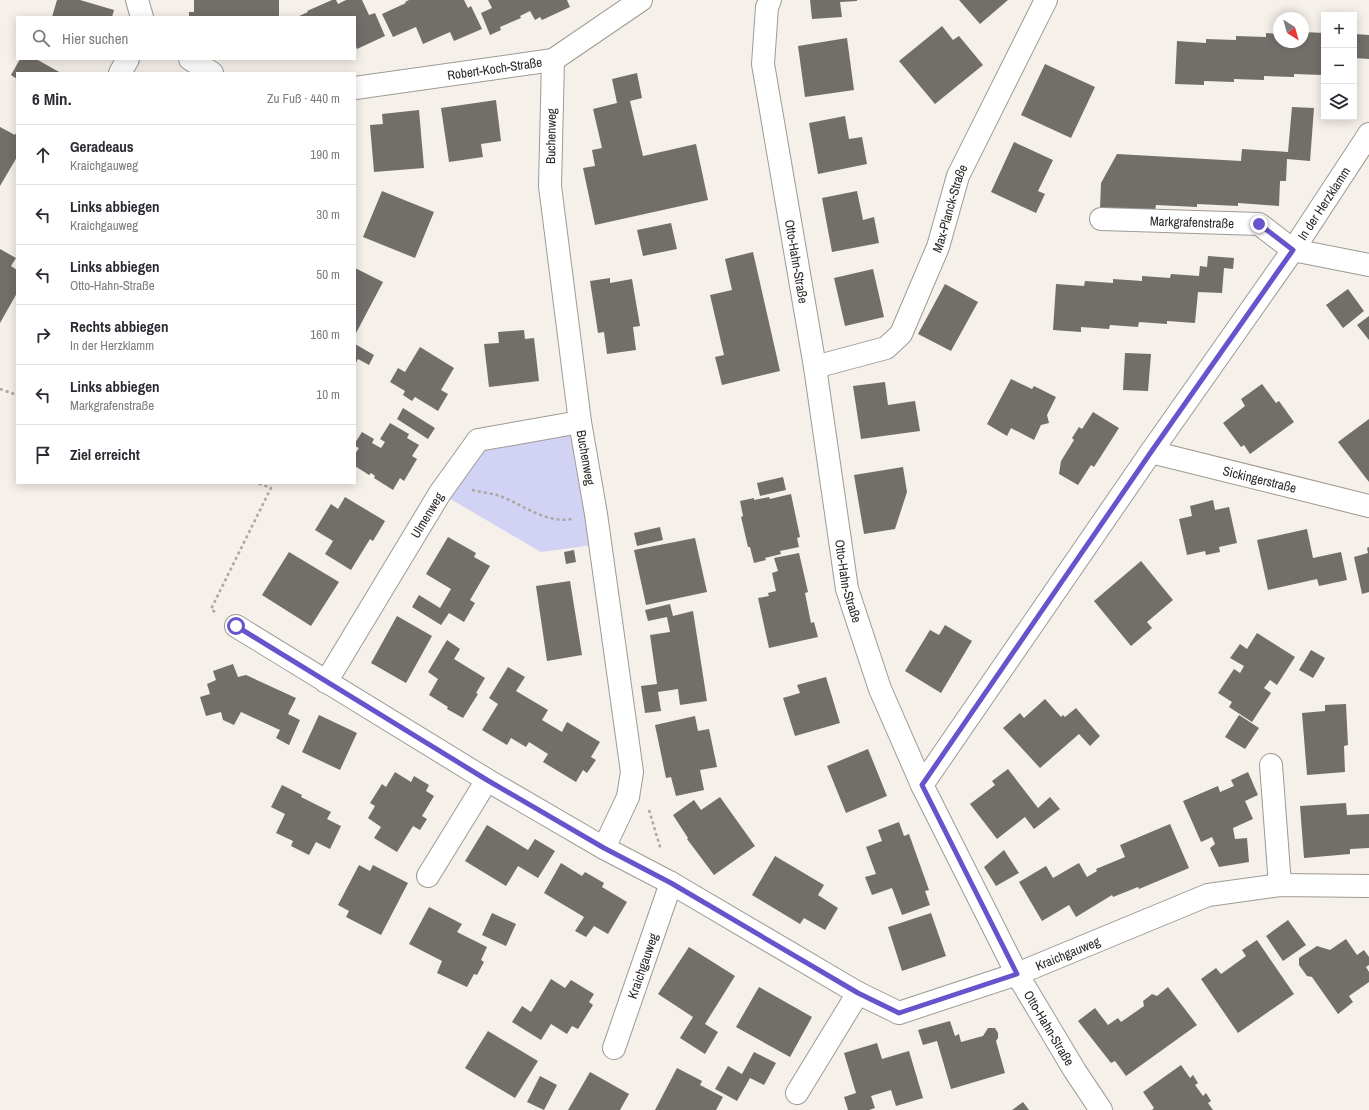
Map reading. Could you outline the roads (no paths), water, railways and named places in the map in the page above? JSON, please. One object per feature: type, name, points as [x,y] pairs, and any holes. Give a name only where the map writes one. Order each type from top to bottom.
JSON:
[{"type":"street","points":[[137,0],[142,16]]},
{"type":"street","name":"Robert-Koch-Straße","points":[[356,88],[553,60],[641,0]]},
{"type":"street","name":"Otto-Hahn-Straße","points":[[770,0],[767,7],[763,64],[815,367],[847,589],[880,689],[922,785],[1017,974],[1075,1071],[1101,1110]]},
{"type":"street","name":"Max-Planck-Straße","points":[[815,367],[886,348],[901,334],[938,247],[958,176],[1046,0]]},
{"type":"street","points":[[121,72],[127,60]]},
{"type":"street","points":[[192,60],[210,72]]},
{"type":"street","name":"Buchenweg","points":[[553,60],[550,186],[580,422],[596,514],[632,772],[628,797],[604,848]]},
{"type":"street","name":"In der Herzklamm","points":[[922,785],[1151,452],[1293,250],[1369,134]]},
{"type":"street","name":"Markgrafenstraße","points":[[1102,219],[1259,224],[1293,250],[1369,264]]},
{"type":"street","name":"Ulmenweg","points":[[326,682],[449,480],[478,440],[580,422]]},
{"type":"street","name":"Sickingerstraße","points":[[1151,452],[1369,506]]},
{"type":"street","name":"Kraichgauweg","points":[[236,626],[487,780],[604,848],[671,883],[858,993],[899,1013],[1017,974],[1208,896],[1280,885],[1369,886]]},
{"type":"street","points":[[1272,765],[1280,885]]},
{"type":"street","points":[[428,876],[487,780]]},
{"type":"street","name":"Kraichgauweg","points":[[614,1048],[671,883]]},
{"type":"street","points":[[797,1093],[858,993]]}]
